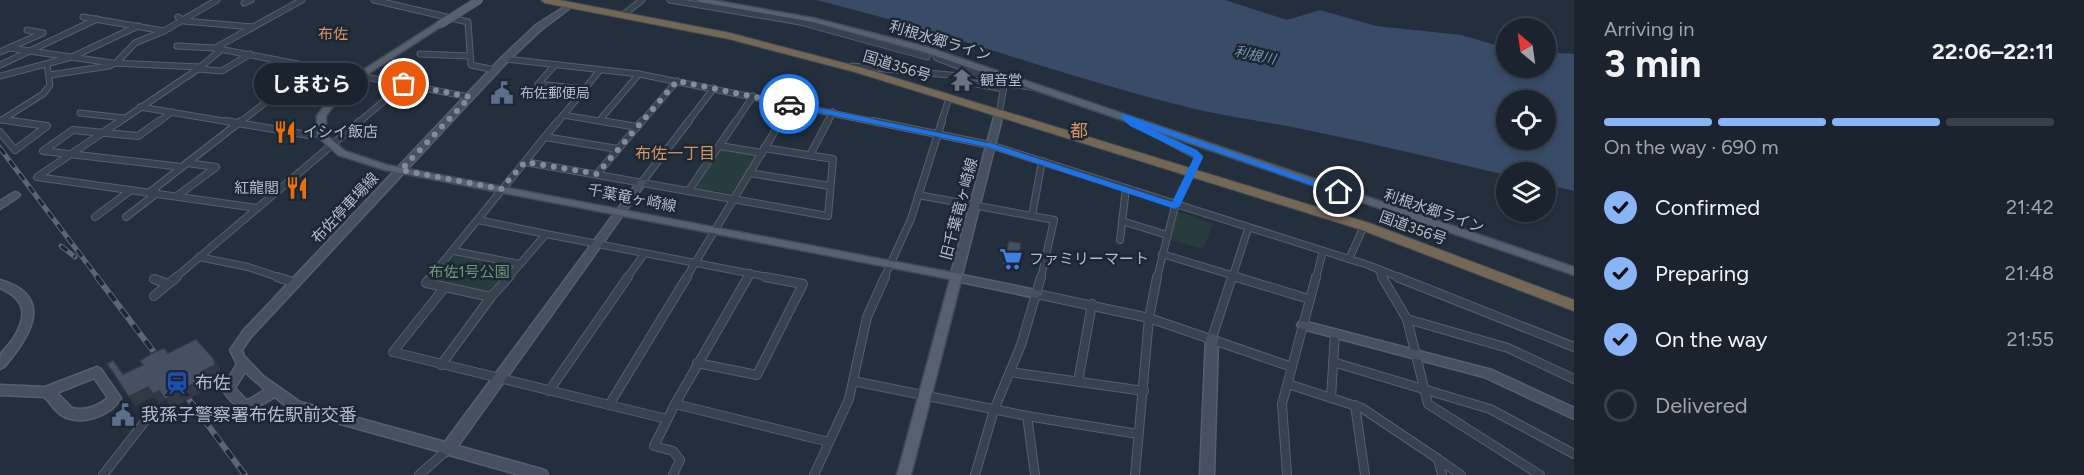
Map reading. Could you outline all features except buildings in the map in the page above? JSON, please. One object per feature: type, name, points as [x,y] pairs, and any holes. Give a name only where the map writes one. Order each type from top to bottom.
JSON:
[{"type":"highway","name":"国道356号","points":[[545,0],[730,36],[843,66],[1364,226],[1574,306]]},
{"type":"main road","points":[[322,132],[320,120],[328,102],[341,88],[479,0]]},
{"type":"main road","name":"利根水郷ライン","points":[[700,0],[813,20],[1040,88],[1424,222],[1574,271]]},
{"type":"main road","name":"千葉竜ヶ崎線","points":[[322,132],[331,146],[359,161],[956,277]]},
{"type":"main road","points":[[904,475],[956,277]]},
{"type":"street","points":[[50,75],[100,69],[116,63],[135,43],[184,21],[217,0]]},
{"type":"street","points":[[244,3],[251,0]]},
{"type":"street","points":[[214,48],[302,0]]},
{"type":"street","points":[[374,0],[468,22],[469,56],[474,67],[495,70]]},
{"type":"street","points":[[623,15],[642,0]]},
{"type":"street","points":[[670,0],[800,22],[930,55],[1004,86]]},
{"type":"street","name":"布佐停車場線","points":[[244,364],[237,354],[237,346],[495,70],[539,27],[571,5]]},
{"type":"street","points":[[83,17],[164,31]]},
{"type":"street","points":[[178,17],[184,21],[253,27]]},
{"type":"street","points":[[0,65],[97,19]]},
{"type":"street","points":[[0,76],[72,57],[138,26]]},
{"type":"street","points":[[0,52],[43,33],[27,30]]},
{"type":"street","points":[[177,46],[222,49],[470,97]]},
{"type":"street","points":[[9,48],[116,63],[222,71],[250,54]]},
{"type":"street","points":[[222,49],[199,68],[37,177],[257,208]]},
{"type":"street","points":[[420,54],[469,56]]},
{"type":"street","points":[[506,59],[639,74],[990,145],[1378,269],[1574,347]]},
{"type":"street","points":[[1,121],[43,94],[50,85],[47,64]]},
{"type":"street","points":[[555,65],[538,84],[585,89]]},
{"type":"street","points":[[843,66],[993,80]]},
{"type":"street","points":[[491,297],[426,284],[600,70]]},
{"type":"street","points":[[599,121],[639,74]]},
{"type":"street","points":[[597,174],[677,81]]},
{"type":"street","points":[[126,217],[185,165],[292,82]]},
{"type":"street","points":[[972,83],[1040,88]]},
{"type":"street","points":[[154,296],[404,84]]},
{"type":"street","points":[[999,114],[1004,86]]},
{"type":"street","points":[[419,475],[447,450],[619,212],[714,88]]},
{"type":"street","points":[[689,190],[753,96]]},
{"type":"street","points":[[814,475],[849,399],[867,317],[892,265],[918,195],[949,98]]},
{"type":"street","points":[[609,405],[791,104]]},
{"type":"street","points":[[140,107],[308,135],[322,132]]},
{"type":"street","points":[[172,112],[138,136],[73,130],[43,151],[216,167],[177,196]]},
{"type":"street","points":[[810,155],[833,112]]},
{"type":"street","points":[[80,113],[124,117]]},
{"type":"street","name":"旧千葉竜ヶ崎線","points":[[956,277],[999,114]]},
{"type":"street","points":[[563,115],[637,127]]},
{"type":"street","points":[[1124,116],[1133,124],[1194,152],[1199,157],[1175,206],[1162,254],[1149,318],[1135,475]]},
{"type":"street","points":[[1,121],[15,122],[47,126],[15,150],[0,132],[15,122]]},
{"type":"street","points":[[545,137],[618,149]]},
{"type":"street","points":[[525,162],[828,216],[833,159],[720,146]]},
{"type":"street","points":[[1032,216],[1042,161]]},
{"type":"street","points":[[749,172],[830,186]]},
{"type":"street","points":[[1120,240],[1126,188]]},
{"type":"street","points":[[95,217],[131,190]]},
{"type":"street","points":[[0,206],[15,195]]},
{"type":"street","points":[[918,195],[1054,220],[1037,294],[994,410],[975,475]]},
{"type":"street","points":[[478,220],[803,284],[757,375],[697,363]]},
{"type":"street","points":[[1122,221],[1167,235]]},
{"type":"street","points":[[1349,259],[1364,226]]},
{"type":"street","points":[[1207,475],[1212,338],[1248,229]]},
{"type":"street","points":[[441,364],[491,297],[546,234]]},
{"type":"street","points":[[454,251],[520,264]]},
{"type":"street","points":[[1287,475],[1282,404],[1323,251]]},
{"type":"street","points":[[549,391],[644,254]]},
{"type":"street","points":[[1162,254],[1309,299]]},
{"type":"street","points":[[199,257],[248,267],[296,283]]},
{"type":"street","points":[[1378,269],[1407,320],[1428,404],[1540,475]]},
{"type":"street","points":[[673,475],[680,460],[674,451],[654,446],[697,363],[750,273]]},
{"type":"street","points":[[956,277],[1092,304],[1149,318],[1292,367]]},
{"type":"street","points":[[154,279],[168,284]]},
{"type":"street","points":[[0,284],[21,296],[29,312],[24,334],[0,364]]},
{"type":"street","points":[[445,287],[393,352],[667,419]]},
{"type":"street","points":[[1078,382],[1092,304]]},
{"type":"street","points":[[1407,320],[1508,348],[1574,379]]},
{"type":"street","points":[[1303,326],[1416,352],[1488,372],[1574,414]]},
{"type":"street","points":[[1331,398],[1335,333]]},
{"type":"street","points":[[1333,362],[1490,409],[1574,454]]},
{"type":"street","points":[[273,392],[253,404],[243,405],[228,389],[244,364],[273,392],[296,406],[542,475]]},
{"type":"street","points":[[0,390],[46,392],[97,372],[115,398],[104,408],[75,414],[68,412],[46,392]]},
{"type":"street","points":[[1010,372],[1144,391]]},
{"type":"street","points":[[854,381],[994,410],[1138,434]]},
{"type":"street","points":[[1288,384],[1362,408],[1461,475]]},
{"type":"street","points":[[675,404],[829,442]]},
{"type":"street","points":[[1355,405],[1365,475]]},
{"type":"street","points":[[103,475],[153,411]]},
{"type":"street","points":[[1027,416],[1035,475]]},
{"type":"street","points":[[1438,459],[1442,475]]},
{"type":"green space","points":[[723,147],[758,153],[733,193],[695,189]]},
{"type":"green space","points":[[1177,211],[1213,224],[1203,249],[1168,239]]},
{"type":"green space","name":"布佐1号公園","points":[[456,254],[515,266],[491,293],[435,281]]},
{"type":"water","name":"利根川","points":[[816,0],[1225,0],[1287,20],[1320,10],[1376,26],[1461,35],[1496,45],[1496,78],[1556,78],[1556,53],[1574,54],[1574,191],[1556,187],[1556,162],[1496,162],[1496,173],[1328,134],[1222,115],[1147,97]]},
{"type":"railway","points":[[0,148],[98,278]]},
{"type":"railway","points":[[61,246],[75,257]]},
{"type":"railway","points":[[97,277],[163,364]]},
{"type":"railway","points":[[179,386],[245,475]]},
{"type":"way so far","points":[[404,84],[470,97],[401,170],[501,189],[525,162],[597,174],[677,81],[789,104]]},
{"type":"place","name":"観音堂","points":[[962,80]]},
{"type":"place","name":"しまむら","points":[[404,84]]},
{"type":"place","name":"布佐郵便局","points":[[502,93]]},
{"type":"place","name":"イシイ飯店","points":[[285,132]]},
{"type":"place","name":"紅龍閣","points":[[297,188]]},
{"type":"place","name":"ファミリーマート","points":[[1011,259]]},
{"type":"place","name":"布佐","points":[[177,383]]},
{"type":"place","name":"我孫子警察署布佐駅前交番","points":[[123,415]]},
{"type":"district","name":"布佐","points":[[333,34]]},
{"type":"district","name":"都","points":[[1079,131]]},
{"type":"district","name":"布佐一丁目","points":[[675,153]]},
{"type":"route","points":[[789,104],[990,145],[1175,206],[1199,157],[1194,152],[1133,124],[1124,116],[1339,192]]}]
